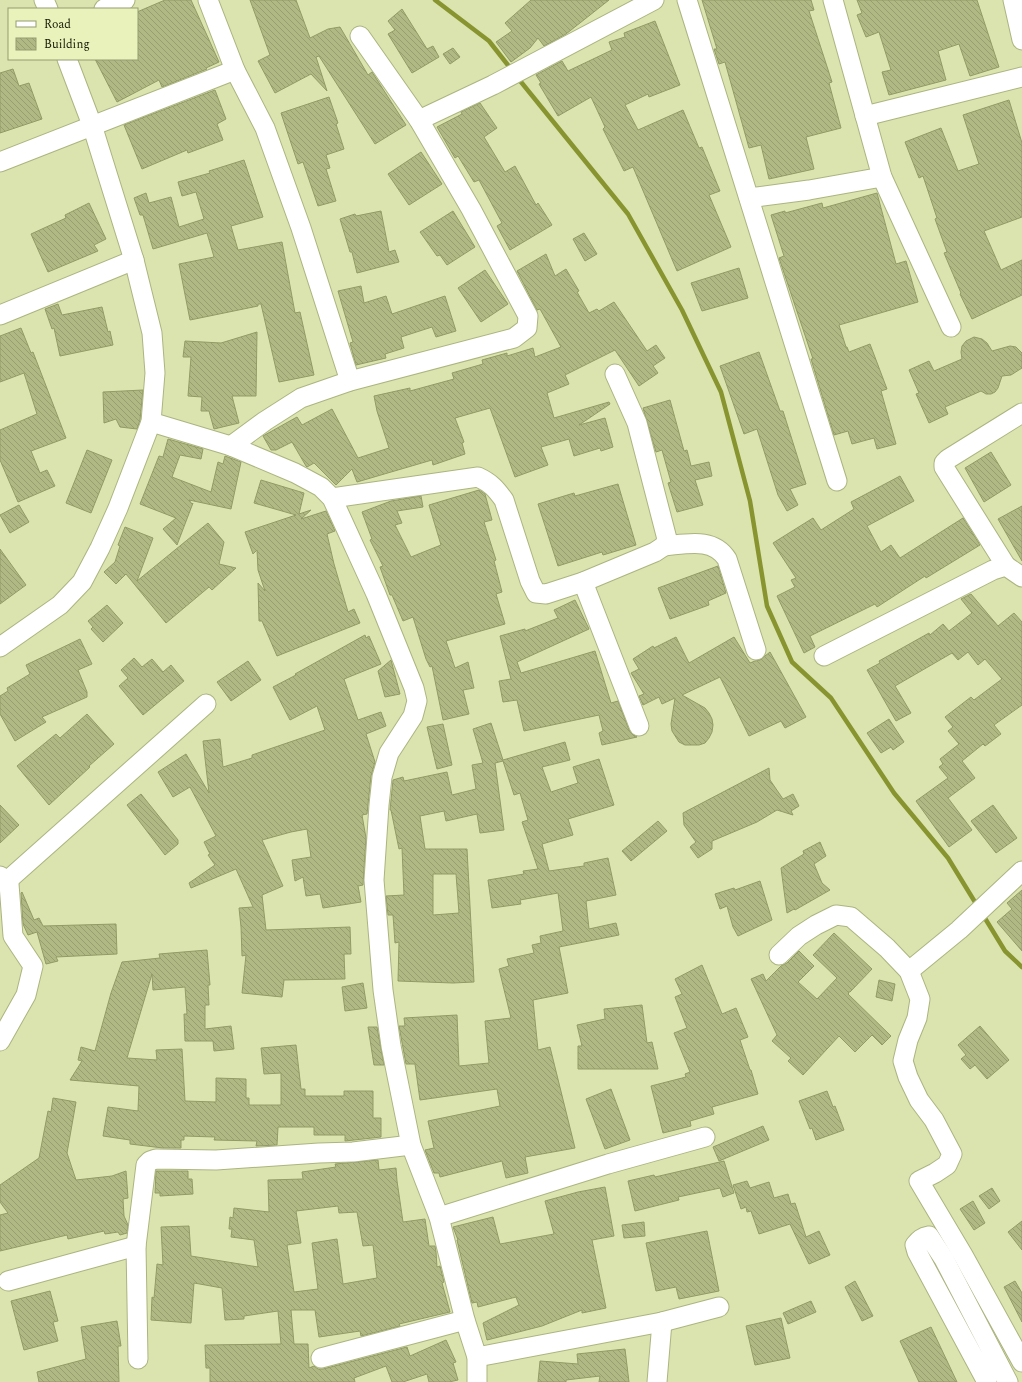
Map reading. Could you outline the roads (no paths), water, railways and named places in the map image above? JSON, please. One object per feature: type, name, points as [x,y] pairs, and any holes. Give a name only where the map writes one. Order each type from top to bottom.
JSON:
[{"type":"street","points":[[106,8],[125,0]]},
{"type":"street","points":[[208,0],[235,70],[265,128],[301,228],[350,381]]},
{"type":"street","points":[[419,120],[493,85],[654,0]]},
{"type":"street","points":[[687,0],[837,481]]},
{"type":"street","points":[[833,0],[882,177],[951,327]]},
{"type":"street","points":[[1013,0],[1022,40]]},
{"type":"street","points":[[232,446],[265,421],[301,398],[350,381],[514,338],[527,328],[528,316],[471,209],[419,120],[360,36]]},
{"type":"street","points":[[0,647],[60,605],[82,582],[100,548],[118,508],[151,422],[155,373],[152,333],[134,260],[92,125],[67,60]]},
{"type":"street","points":[[0,162],[235,70]]},
{"type":"street","points":[[865,116],[1022,77]]},
{"type":"street","points":[[749,198],[809,190],[882,177]]},
{"type":"street","points":[[0,315],[134,260]]},
{"type":"street","points":[[615,374],[637,423],[666,538],[664,546]]},
{"type":"street","points":[[1022,413],[948,459],[944,463],[944,467],[947,472],[1006,566],[1022,577]]},
{"type":"street","points":[[151,422],[232,446],[295,473],[321,487],[332,498],[376,594],[414,688],[417,701],[413,716],[389,753],[382,777],[374,880],[383,990],[391,1046],[411,1145],[439,1217],[464,1320],[477,1357],[477,1382]]},
{"type":"street","points":[[332,498],[478,477],[488,482],[496,489],[504,500],[530,581],[536,593],[546,594],[583,582],[655,552],[664,546],[704,544],[722,552],[727,559],[756,650]]},
{"type":"street","points":[[824,656],[993,570],[1006,566]]},
{"type":"street","points":[[583,582],[639,726]]},
{"type":"street","points":[[0,1041],[26,995],[33,966],[14,936],[9,884],[4,878],[206,704]]},
{"type":"street","points":[[909,972],[959,930],[1022,871]]},
{"type":"street","points":[[779,955],[799,936],[836,915],[851,917],[887,948],[909,972],[920,999],[917,1018],[908,1040],[903,1061],[908,1077],[919,1100],[934,1120],[952,1154],[947,1165],[919,1181],[963,1255],[1022,1362]]},
{"type":"street","points":[[439,1217],[608,1164],[705,1137]]},
{"type":"street","points":[[138,1359],[136,1246],[146,1165],[150,1161],[156,1159],[216,1160],[353,1152],[411,1145]]},
{"type":"street","points":[[987,1382],[917,1252],[915,1245],[924,1236],[929,1236],[944,1259],[1008,1382]]},
{"type":"street","points":[[8,1280],[136,1246]]},
{"type":"street","points":[[477,1357],[662,1322],[719,1307]]},
{"type":"street","points":[[321,1358],[464,1320]]},
{"type":"street","points":[[657,1382],[662,1322]]},
{"type":"waterway","points":[[435,0],[489,41],[511,69]]},
{"type":"waterway","points":[[517,77],[628,214],[682,310],[721,392],[750,501],[767,606],[792,662],[831,698],[894,793],[948,858],[978,907]]},
{"type":"waterway","points":[[983,915],[1005,951],[1022,967]]}]
